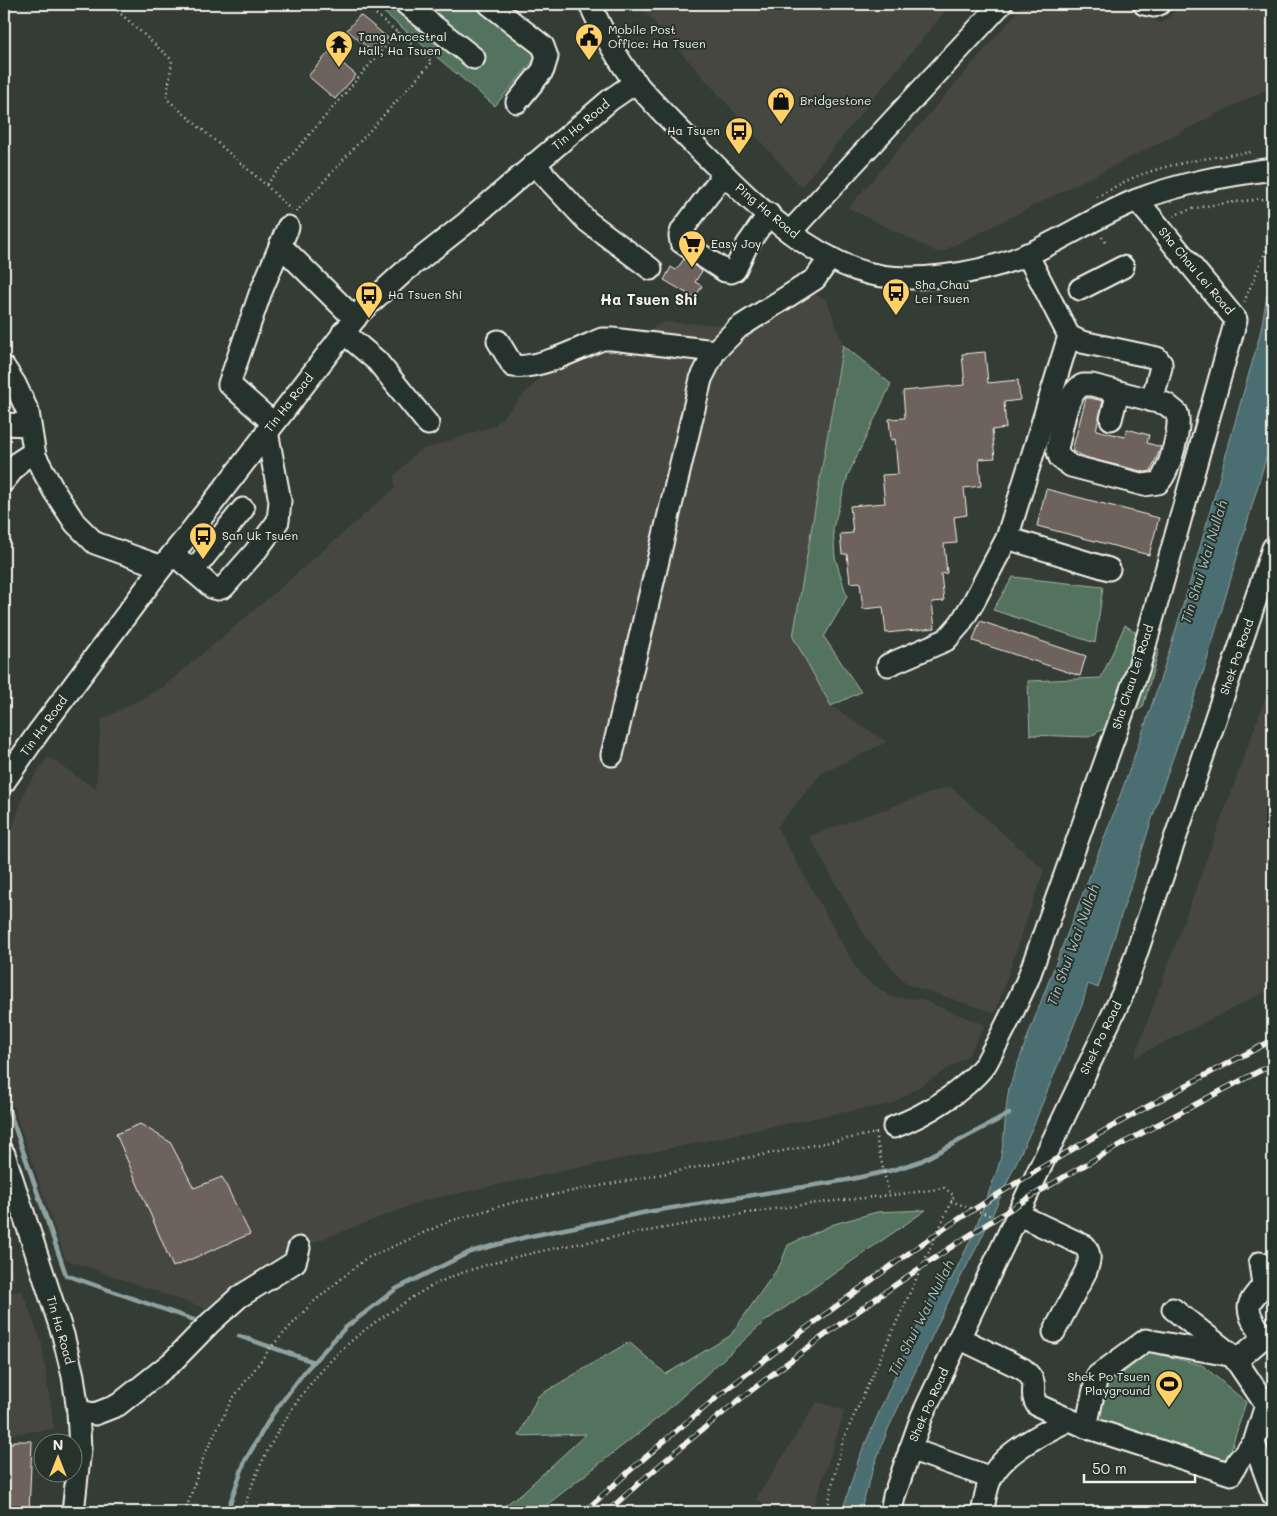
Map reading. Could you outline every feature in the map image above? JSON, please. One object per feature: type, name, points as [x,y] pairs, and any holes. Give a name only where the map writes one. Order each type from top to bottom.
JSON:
[{"type":"street","points":[[406,4],[474,58]]},
{"type":"street","points":[[489,4],[543,46],[547,57],[543,70],[517,102]]},
{"type":"street","name":"Ping Ha Road","points":[[590,4],[615,53],[636,82],[724,174],[790,232],[830,258],[858,270],[888,277],[947,276],[974,271],[1027,254],[1106,213],[1137,200],[1194,181],[1271,160]]},
{"type":"street","points":[[790,232],[1001,4]]},
{"type":"street","points":[[1144,4],[1154,6],[1159,4]]},
{"type":"street","name":"Tin Ha Road","points":[[4,782],[38,733],[168,560],[349,325],[384,290],[610,100],[636,82]]},
{"type":"street","points":[[534,164],[587,221],[651,270]]},
{"type":"street","points":[[724,174],[682,230],[681,242],[725,271],[730,272],[735,270],[747,245],[769,214]]},
{"type":"street","name":"Sha Chau Lei Road","points":[[884,1130],[913,1120],[937,1106],[958,1091],[985,1064],[1006,1026],[1028,979],[1138,667],[1236,320],[1137,200]]},
{"type":"street","points":[[4,367],[15,384],[28,412],[34,452],[54,491],[75,523],[95,543],[168,560],[193,572],[213,588],[218,589],[224,587],[255,552],[278,521],[280,501],[270,427],[229,384],[260,294],[284,236],[349,325],[428,424]]},
{"type":"street","points":[[1027,254],[1069,336],[1082,342],[1157,358],[1161,363],[1161,367],[1152,401]]},
{"type":"street","points":[[612,755],[701,379],[716,351],[738,328],[815,279],[830,258]]},
{"type":"street","points":[[1080,289],[1123,267]]},
{"type":"street","points":[[888,665],[946,640],[960,624],[1007,538],[1069,336]]},
{"type":"street","points":[[498,341],[513,366],[524,368],[602,339],[716,351]]},
{"type":"street","points":[[1083,385],[1152,401],[1170,406],[1177,413],[1179,422],[1167,472],[1158,483],[1144,485],[1071,466],[1063,462],[1058,454],[1058,444],[1070,398],[1075,390],[1083,385]]},
{"type":"street","points":[[1111,419],[1118,392]]},
{"type":"street","points":[[4,424],[29,425]]},
{"type":"street","points":[[4,481],[20,461],[34,452]]},
{"type":"street","points":[[193,572],[243,509]]},
{"type":"street","points":[[1007,538],[1109,569]]},
{"type":"street","name":"Shek Po Road","points":[[891,1512],[894,1496],[922,1416],[1123,993],[1273,548]]},
{"type":"street","name":"Tin Ha Road","points":[[4,1154],[63,1335],[73,1376],[78,1411],[80,1450],[73,1512]]},
{"type":"street","points":[[1015,1219],[1085,1246],[1090,1254],[1090,1262],[1086,1271],[1054,1332]]},
{"type":"street","points":[[78,1411],[95,1414],[118,1405],[172,1362],[210,1323],[239,1297],[295,1262],[299,1248]]},
{"type":"street","points":[[982,1512],[991,1478],[1000,1466],[1019,1448],[1078,1423],[1097,1376],[1146,1340],[1234,1358],[1264,1337],[1253,1322],[1248,1308],[1250,1302],[1263,1285],[1260,1262]]},
{"type":"street","points":[[959,1338],[1023,1369],[1032,1376],[1035,1386],[1033,1396],[1037,1405],[1078,1423],[1231,1474],[1238,1461],[1254,1443],[1266,1405],[1234,1358],[1173,1309]]},
{"type":"street","points":[[1254,1443],[1273,1495]]},
{"type":"street","points":[[910,1449],[991,1478]]},
{"type":"path","points":[[110,4],[172,60],[167,99],[266,184],[294,214],[432,62],[364,4]]},
{"type":"path","points":[[266,184],[398,32]]},
{"type":"path","points":[[1271,160],[1268,144],[1273,144]]},
{"type":"path","points":[[1168,219],[1181,212],[1273,198]]},
{"type":"path","points":[[1236,320],[1273,234]]},
{"type":"path","points":[[185,1512],[204,1456],[231,1401],[271,1347],[311,1304],[365,1259],[450,1221],[515,1202],[884,1130],[889,1195]]},
{"type":"path","points":[[243,1512],[249,1490],[290,1413],[326,1366],[355,1337],[412,1297],[450,1278],[529,1253],[794,1206],[944,1188],[954,1196],[843,1440],[827,1512]]},
{"type":"path","points":[[951,1201],[1015,1219]]},
{"type":"shaded area","points":[[638,4],[951,4],[801,187]]},
{"type":"shaded area","points":[[1024,4],[1124,4],[1161,23],[1184,4],[1273,4],[1273,86],[939,253],[848,208]]},
{"type":"shaded area","points":[[800,286],[827,300],[843,345],[793,637],[831,706],[887,742],[821,774],[777,827],[860,975],[891,997],[920,999],[985,1025],[968,1056],[892,1104],[828,1115],[426,1200],[299,1248],[265,1267],[209,1310],[65,1259],[4,1079],[4,853],[25,790],[48,757],[96,789],[101,720],[163,687],[259,606],[395,488],[394,476],[418,451],[494,426],[570,346],[618,348],[664,322],[724,325]]},
{"type":"shaded area","points":[[1273,677],[1273,988],[1134,1058]]},
{"type":"shaded area","points":[[950,786],[1044,870],[995,1013],[906,984],[866,938],[809,836]]},
{"type":"shaded area","points":[[4,1249],[15,1280],[4,1281]]},
{"type":"shaded area","points":[[22,1291],[42,1344],[54,1429],[4,1435],[4,1293]]},
{"type":"shaded area","points":[[817,1402],[845,1410],[812,1512],[781,1512],[756,1499]]},
{"type":"green space","points":[[387,4],[477,4],[538,55],[495,106],[381,10]]},
{"type":"green space","points":[[843,345],[891,384],[848,475],[833,528],[835,557],[847,597],[824,637],[861,692],[831,706],[793,637]]},
{"type":"green space","points":[[1013,577],[1103,587],[1095,643],[993,610]]},
{"type":"green space","points":[[1125,625],[1159,649],[1143,707],[1089,737],[1030,735],[1028,681],[1101,678]]},
{"type":"green space","points":[[926,1210],[764,1322],[663,1414],[548,1504],[541,1512],[496,1512],[522,1493],[586,1434],[519,1436],[538,1396],[629,1342],[666,1374],[730,1336],[780,1265],[788,1245],[834,1224],[877,1212]]},
{"type":"green space","name":"Shek Po Tsuen Playground","points":[[1150,1352],[1202,1365],[1246,1402],[1225,1468],[1098,1428],[1093,1414],[1101,1390]]},
{"type":"water","name":"Tin Shui Wai Nullah","points":[[1273,270],[1273,434],[1205,667],[1158,800],[1098,988],[1088,984],[1082,1005],[1034,1124],[981,1239],[952,1294],[888,1429],[860,1512],[842,1512],[859,1458],[905,1353],[939,1282],[951,1280],[972,1237],[998,1168],[1001,1158],[1009,1088],[1112,818],[1160,681],[1189,587],[1259,339]]},
{"type":"building","points":[[360,15],[388,38],[375,54],[347,30]]},
{"type":"building","points":[[329,52],[356,75],[335,99],[308,76]]},
{"type":"building","points":[[684,259],[702,271],[695,282],[702,286],[695,298],[664,280],[671,267],[676,270]]},
{"type":"building","points":[[985,352],[988,383],[1018,380],[1020,400],[1004,402],[1006,428],[992,430],[995,458],[979,459],[981,486],[964,488],[967,515],[954,517],[957,543],[944,544],[947,573],[941,574],[944,601],[932,602],[935,628],[886,633],[883,607],[863,609],[860,582],[850,583],[847,554],[842,554],[840,534],[853,533],[850,506],[885,503],[882,475],[898,474],[895,439],[891,440],[889,419],[905,418],[903,391],[965,385],[962,354]]},
{"type":"building","points":[[1086,398],[1103,401],[1096,430],[1125,437],[1127,429],[1149,435],[1147,443],[1161,447],[1151,471],[1145,472],[1088,458],[1072,451]]},
{"type":"building","points":[[1046,489],[1159,518],[1149,555],[1037,526]]},
{"type":"building","points":[[980,621],[1086,656],[1080,676],[973,641]]},
{"type":"building","points":[[140,1124],[170,1142],[194,1188],[222,1177],[250,1234],[173,1267],[116,1134]]},
{"type":"building","points":[[13,1441],[32,1441],[29,1512],[9,1512],[10,1493],[4,1493],[4,1443],[13,1443]]},
{"type":"waterway","points":[[4,837],[9,822]]},
{"type":"waterway","points":[[4,1096],[66,1275],[197,1321]]},
{"type":"waterway","points":[[227,1512],[245,1461],[272,1415],[305,1371],[345,1328],[396,1289],[470,1252],[526,1237],[647,1212],[847,1180],[893,1170],[921,1161],[1009,1114]]},
{"type":"waterway","points":[[239,1336],[314,1362]]},
{"type":"railway","points":[[584,1512],[677,1430],[742,1377],[931,1237],[1077,1147],[1194,1081],[1273,1040]]},
{"type":"railway","points":[[607,1512],[664,1462],[752,1390],[896,1284],[1022,1202],[1092,1161],[1273,1064]]},
{"type":"place","name":"Mobile Post Office: Ha Tsuen","points":[[589,61]]},
{"type":"place","name":"Tang Ancestral Hall, Ha Tsuen","points":[[339,68]]},
{"type":"place","name":"Bridgestone","points":[[781,125]]},
{"type":"place","name":"Ha Tsuen","points":[[739,155]]},
{"type":"place","name":"Easy Joy","points":[[692,268]]},
{"type":"place","name":"Sha Chau Lei Tsuen","points":[[896,316]]},
{"type":"place","name":"Ha Tsuen Shi","points":[[369,319]]},
{"type":"place","name":"San Uk Tsuen","points":[[203,560]]},
{"type":"place","name":"Shek Po Tsuen Playground","points":[[1169,1408]]},
{"type":"district","name":"Ha Tsuen Shi","points":[[649,300]]}]
